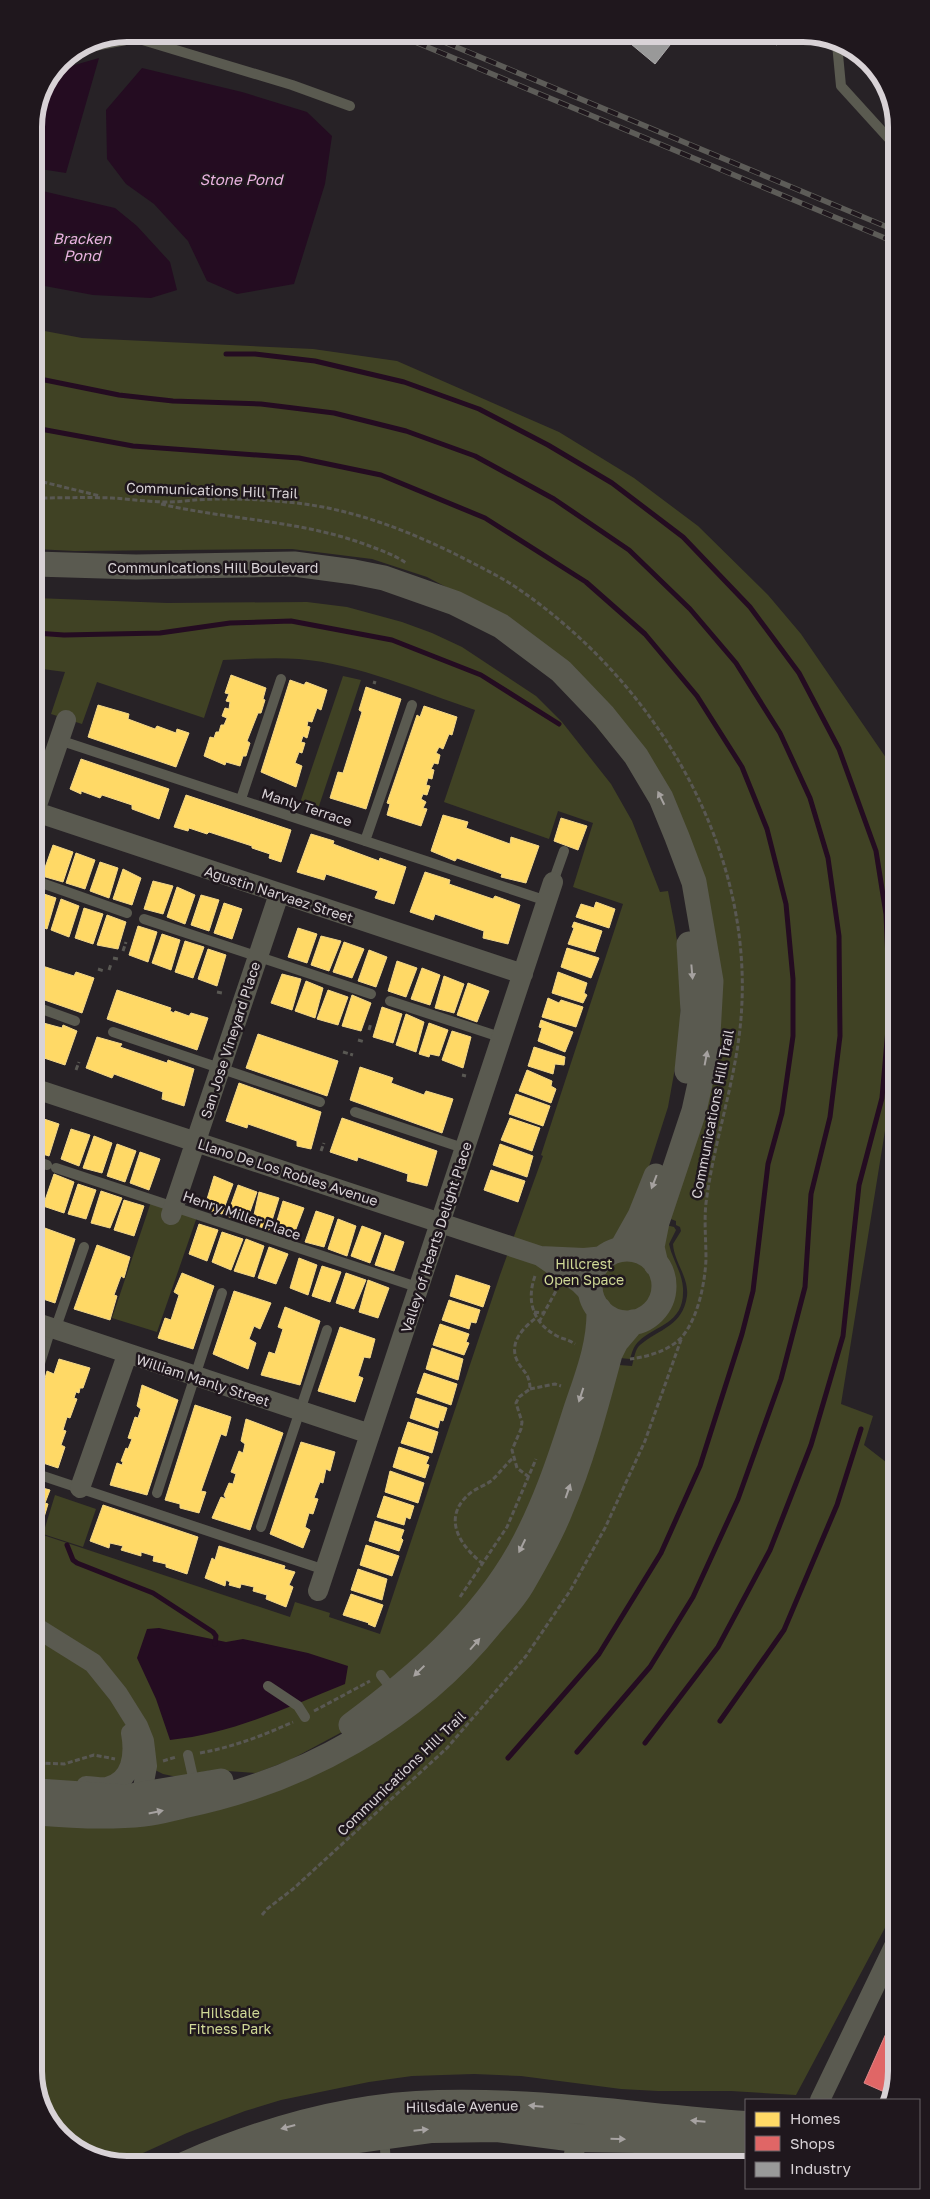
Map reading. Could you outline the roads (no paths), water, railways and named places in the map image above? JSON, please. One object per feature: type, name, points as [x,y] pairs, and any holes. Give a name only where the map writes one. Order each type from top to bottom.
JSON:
[{"type":"main road","name":"Hillsdale Avenue","points":[[276,2156],[329,2137],[437,2104],[514,2105],[745,2125]]},
{"type":"main road","name":"Hillsdale Avenue","points":[[382,2121],[432,2129],[497,2128],[575,2150],[636,2140],[745,2148]]},
{"type":"main road","name":"Hillsdale Avenue","points":[[210,2156],[268,2134],[329,2137]]},
{"type":"street","name":"Communications Hill Boulevard","points":[[43,564],[127,567],[294,564],[354,572],[421,598],[506,649],[535,670],[577,709],[614,754],[640,794],[664,844],[674,872],[687,929],[692,968],[693,1011],[690,1052],[685,1083],[665,1149],[640,1216],[613,1252]]},
{"type":"street","name":"Communications Hill Boulevard","points":[[43,578],[113,581],[312,580],[455,603],[501,626],[561,671],[604,716],[636,756],[661,798],[694,882],[711,981],[707,1052],[694,1111],[657,1222],[652,1247],[656,1264]]},
{"type":"street","points":[[43,790],[66,720]]},
{"type":"street","name":"Agustin Narvaez Street","points":[[43,812],[278,894],[523,974]]},
{"type":"street","name":"Valley of Hearts Delight Place","points":[[318,1591],[466,1149],[500,1037],[550,891]]},
{"type":"street","name":"San Jose Vineyard Place","points":[[172,1210],[221,1069],[278,894]]},
{"type":"street","name":"Llano De Los Robles Avenue","points":[[43,1091],[540,1256],[584,1258],[613,1252]]},
{"type":"street","points":[[42,1791],[125,1797],[195,1786],[256,1773],[290,1760],[342,1732],[388,1684],[460,1632],[495,1588],[519,1552],[548,1492],[598,1341],[592,1275],[600,1260],[613,1252],[642,1252],[656,1264],[663,1282],[661,1301],[648,1317],[633,1322],[614,1320],[595,1303]]},
{"type":"street","name":"Llano De Los Robles Avenue","points":[[540,1256],[579,1283],[595,1303]]},
{"type":"street","points":[[42,1813],[103,1817],[145,1814],[211,1800],[274,1781],[338,1751],[400,1712],[439,1681],[474,1646],[521,1587],[561,1510],[584,1444],[610,1354],[621,1335],[633,1322]]},
{"type":"street","name":"William Manly Street","points":[[48,1327],[370,1434]]},
{"type":"street","points":[[80,1488],[127,1354]]},
{"type":"street","points":[[42,1631],[93,1663],[138,1726],[144,1741],[147,1766],[142,1793],[136,1800],[126,1804],[115,1806],[42,1806]]},
{"type":"street","points":[[42,1783],[107,1787],[120,1780],[128,1773],[133,1754],[127,1709]]},
{"type":"street","points":[[820,2099],[888,1959]]},
{"type":"street","points":[[575,2150],[580,2110]]},
{"type":"lane","points":[[149,42],[292,85],[350,106]]},
{"type":"lane","points":[[837,50],[840,86],[888,137]]},
{"type":"lane","points":[[240,799],[281,679]]},
{"type":"lane","points":[[364,840],[412,705]]},
{"type":"lane","name":"Manly Terrace","points":[[59,740],[364,840],[550,891]]},
{"type":"lane","points":[[550,891],[564,851]]},
{"type":"lane","points":[[43,883],[127,913]]},
{"type":"lane","points":[[144,919],[371,994]]},
{"type":"lane","points":[[390,1001],[500,1037]]},
{"type":"lane","points":[[43,1010],[75,1021]]},
{"type":"lane","points":[[113,1032],[320,1102]]},
{"type":"lane","points":[[355,1112],[466,1149]]},
{"type":"lane","name":"Henry Miller Place","points":[[42,1163],[172,1210],[420,1288]]},
{"type":"lane","points":[[42,1351],[48,1327],[84,1247]]},
{"type":"lane","points":[[157,1493],[222,1294]]},
{"type":"lane","points":[[261,1527],[327,1330]]},
{"type":"lane","points":[[42,1476],[325,1570]]},
{"type":"lane","points":[[268,1686],[298,1706],[305,1717]]},
{"type":"lane","points":[[188,1755],[195,1786]]},
{"type":"lane","points":[[382,2121],[385,2156]]},
{"type":"water","points":[[99,58],[66,173],[43,169],[43,121],[49,95],[67,67]]},
{"type":"water","name":"Stone Pond","points":[[142,68],[242,92],[307,112],[332,136],[325,184],[294,284],[237,294],[207,281],[188,241],[154,204],[126,184],[107,159],[106,110]]},
{"type":"water","name":"Bracken Pond","points":[[43,191],[115,208],[137,226],[170,262],[177,290],[151,298],[93,295],[43,286]]},
{"type":"water","points":[[159,1628],[226,1642],[243,1639],[308,1653],[348,1666],[345,1684],[238,1726],[193,1737],[170,1740],[156,1699],[137,1658],[147,1629]]},
{"type":"waterway","points":[[226,354],[255,354],[315,361],[404,382],[479,409],[548,445],[612,483],[683,537],[750,607],[799,673],[839,749],[876,851],[886,914],[888,960]]},
{"type":"waterway","points":[[43,380],[119,395],[173,401],[261,404],[334,413],[406,431],[475,456],[554,499],[629,550],[690,609],[736,663],[780,733],[810,798],[828,858],[839,936],[840,1036],[830,1117],[811,1194],[805,1287],[781,1379],[738,1499],[693,1597],[650,1667],[577,1752]]},
{"type":"waterway","points":[[43,429],[133,446],[299,458],[381,475],[485,518],[586,582],[645,634],[697,696],[742,767],[767,829],[786,904],[793,979],[793,1036],[782,1113],[768,1164],[753,1291],[742,1334],[700,1466],[661,1553],[599,1654],[508,1758]]},
{"type":"waterway","points":[[43,634],[64,635],[160,633],[230,623],[291,621],[392,640],[481,675],[559,724]]},
{"type":"waterway","points":[[645,1743],[718,1647],[770,1550],[811,1445],[843,1336],[859,1185],[882,1098],[888,1029]]},
{"type":"waterway","points":[[720,1721],[784,1630],[837,1505],[861,1429]]},
{"type":"waterway","points":[[67,1545],[73,1560],[77,1563],[153,1593],[213,1632],[216,1636],[215,1644]]},
{"type":"railway","points":[[416,42],[888,239]]},
{"type":"railway","points":[[445,42],[888,227]]},
{"type":"park label","name":"Hillcrest Open Space","points":[[584,1272]]},
{"type":"park label","name":"Hillsdale Fitness Park","points":[[230,2020]]}]
